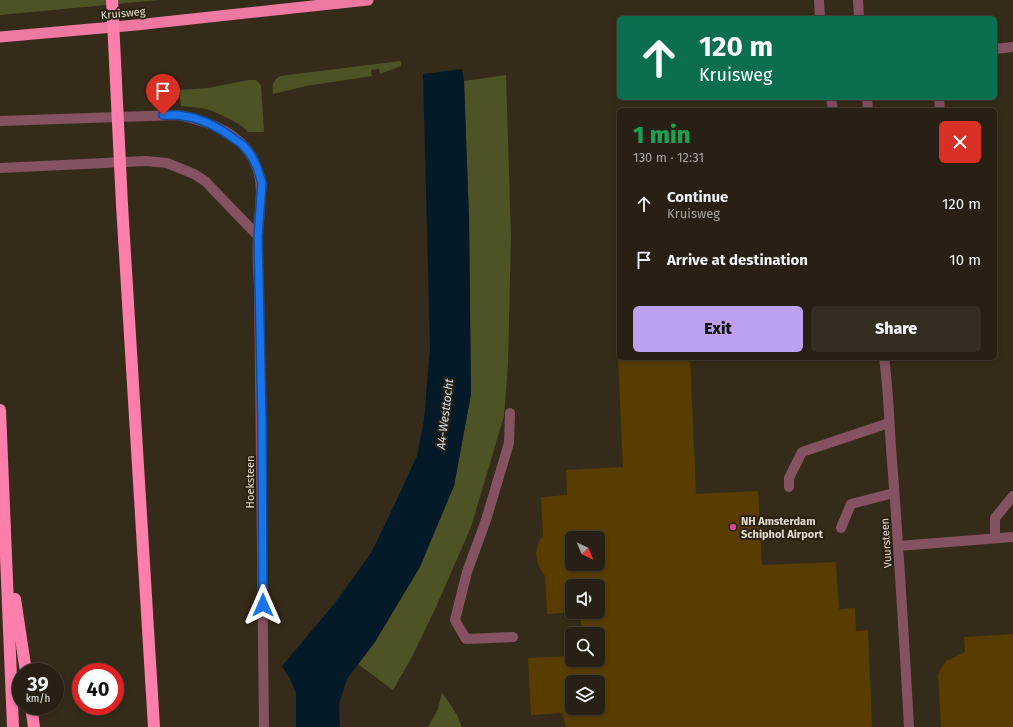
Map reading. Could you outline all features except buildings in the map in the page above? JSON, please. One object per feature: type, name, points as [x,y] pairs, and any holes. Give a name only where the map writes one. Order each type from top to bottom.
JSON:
[{"type":"highway","points":[[112,0],[122,204],[154,727]]},
{"type":"highway","name":"Kruisweg","points":[[0,37],[136,25],[368,0]]},
{"type":"highway","points":[[0,410],[13,727]]},
{"type":"highway","points":[[6,536],[25,663]]},
{"type":"highway","points":[[32,715],[34,727]]},
{"type":"street","points":[[819,0],[820,16]]},
{"type":"street","points":[[858,0],[859,16]]},
{"type":"street","points":[[997,49],[1013,47]]},
{"type":"street","name":"Hoeksteen","points":[[0,121],[178,115],[194,118],[223,131],[243,145],[251,155],[257,167],[262,183],[258,236],[262,421],[264,727]]},
{"type":"street","points":[[0,168],[146,162],[167,163],[194,174],[205,181],[258,236]]},
{"type":"street","name":"Vuursteen","points":[[884,360],[887,382],[909,727]]},
{"type":"street","points":[[510,413],[509,443],[486,520],[467,572],[455,620],[466,640],[514,637]]},
{"type":"street","points":[[789,487],[789,478],[802,452],[889,423]]},
{"type":"street","points":[[841,528],[851,504],[894,493]]},
{"type":"street","points":[[995,538],[995,518],[1013,496]]},
{"type":"street","points":[[898,546],[1013,537]]},
{"type":"green space","points":[[0,0],[159,0],[0,15]]},
{"type":"green space","points":[[401,61],[401,66],[380,74],[379,69],[371,70],[372,76],[306,86],[273,94],[273,84],[280,76]]},
{"type":"green space","points":[[506,75],[511,238],[508,364],[504,416],[471,527],[436,607],[412,657],[393,690],[358,664],[375,642],[454,486],[471,394],[469,219],[464,81]]},
{"type":"green space","points":[[256,80],[261,85],[264,132],[248,132],[235,122],[222,115],[206,109],[181,106],[179,90],[208,88]]},
{"type":"green space","points":[[442,692],[457,715],[462,727],[428,727],[438,709]]},
{"type":"water","name":"A4-Westtocht","points":[[462,69],[464,81],[469,219],[471,394],[454,486],[420,567],[375,642],[347,679],[339,704],[340,727],[296,727],[296,693],[282,666],[335,603],[371,553],[417,456],[424,420],[430,347],[423,74]]},
{"type":"place","name":"NH Amsterdam Schiphol Airport","points":[[733,527]]},
{"type":"route","points":[[163,115],[178,115],[194,118],[223,131],[243,145],[251,155],[262,183],[258,236],[262,421],[263,605]]}]
